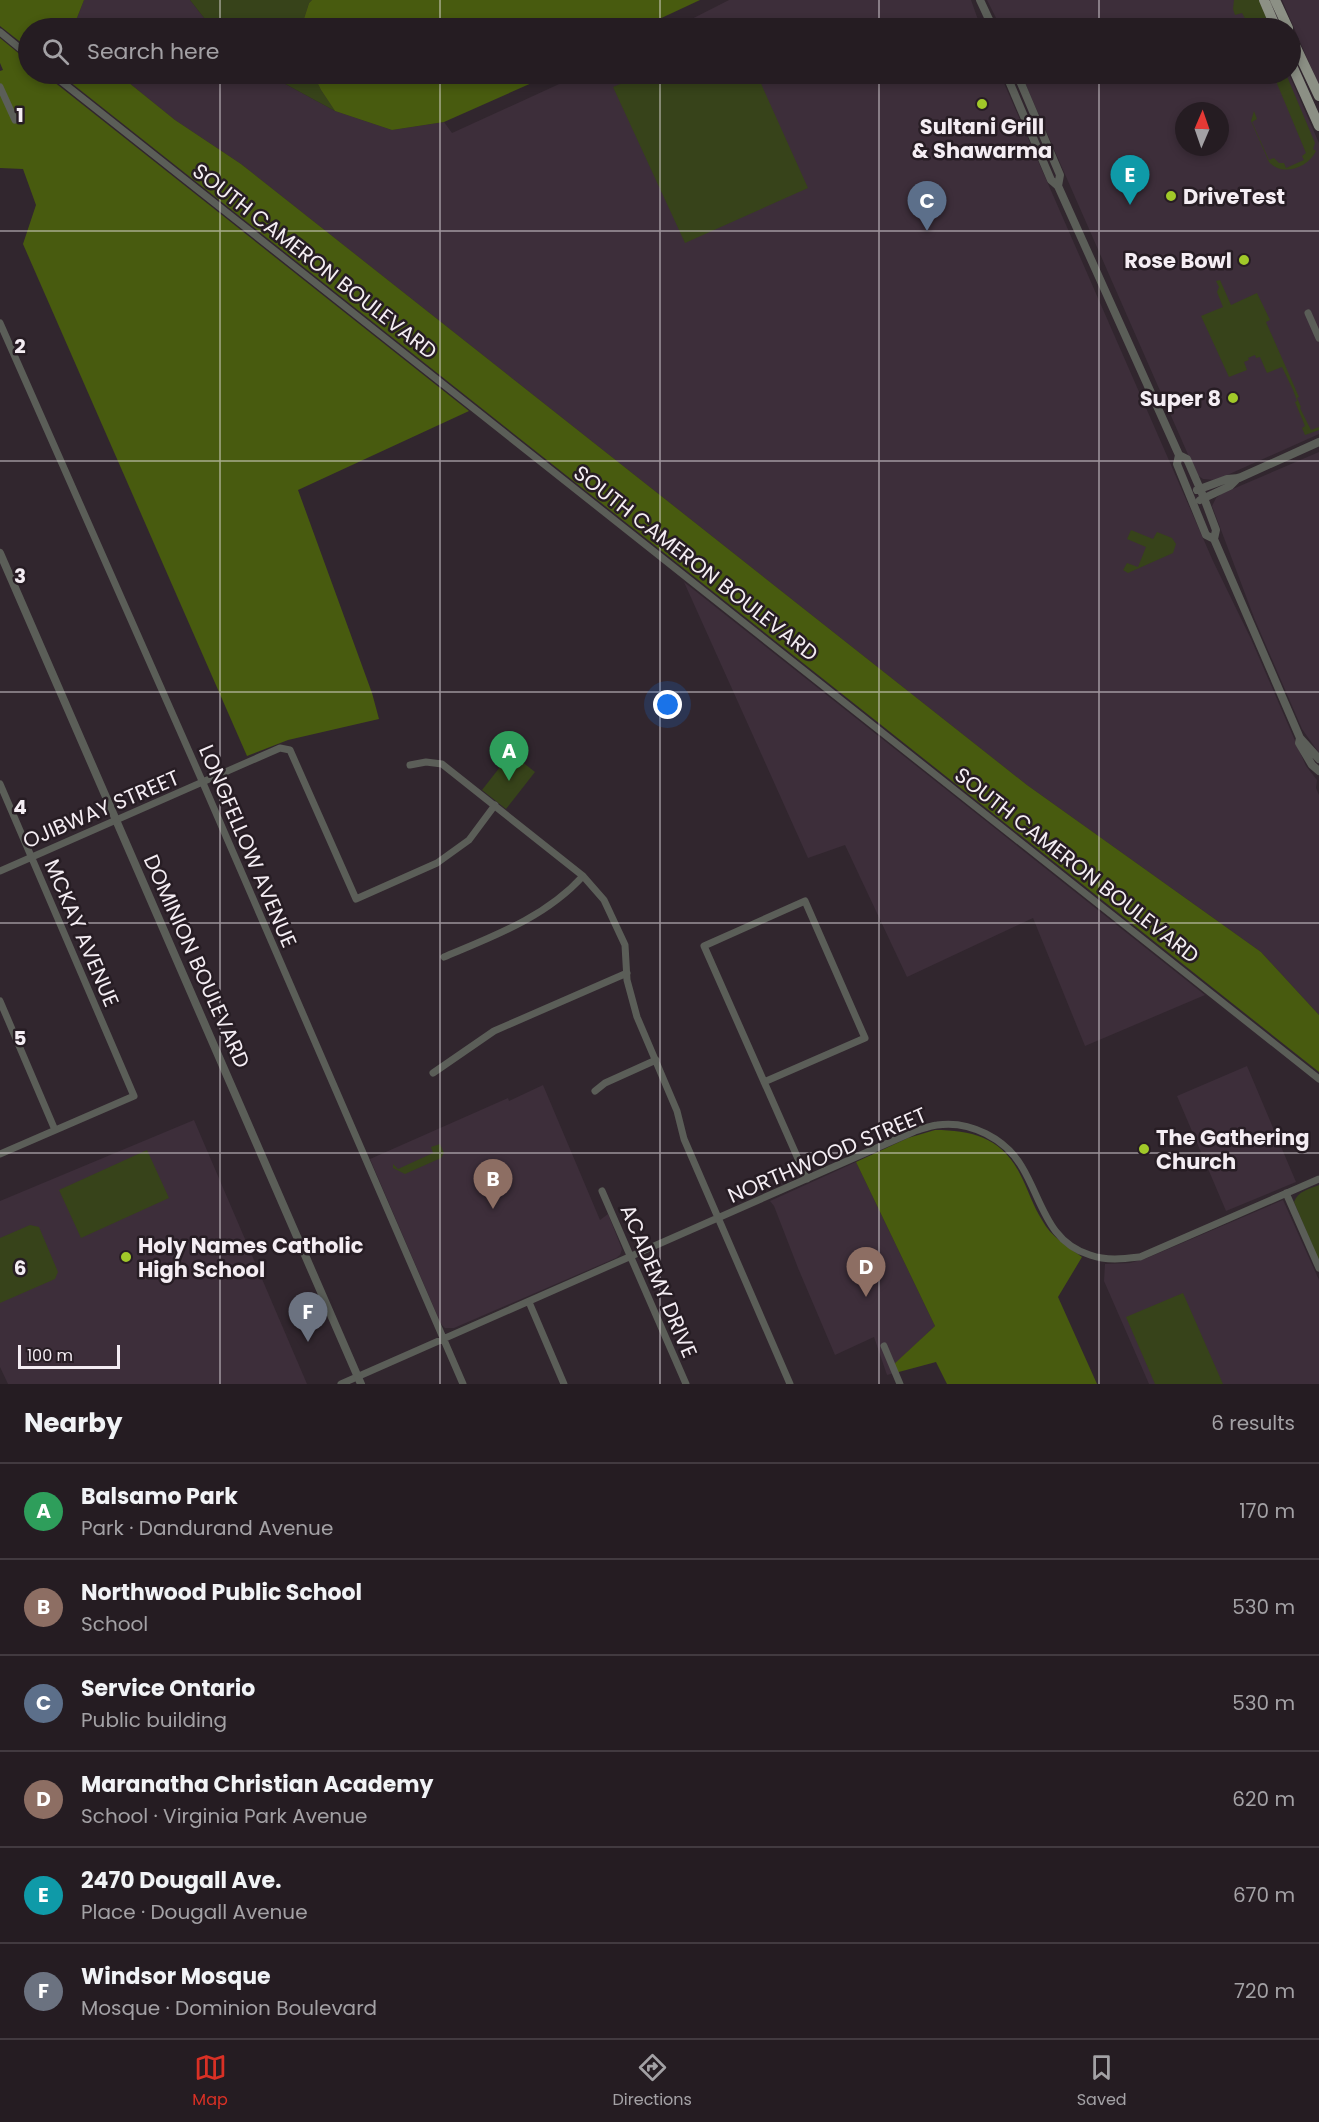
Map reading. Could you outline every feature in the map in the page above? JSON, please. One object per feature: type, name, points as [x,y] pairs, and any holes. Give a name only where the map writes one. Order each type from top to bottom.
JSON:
[{"type":"main road","points":[[1264,0],[1272,18]]},
{"type":"main road","points":[[1275,0],[1283,18]]},
{"type":"main road","points":[[1301,58],[1319,96]]},
{"type":"main road","points":[[1300,84],[1319,126]]},
{"type":"street","points":[[980,0],[988,18]]},
{"type":"street","points":[[0,32],[18,47]]},
{"type":"street","name":"SOUTH CAMERON BOULEVARD","points":[[65,84],[1319,1079]]},
{"type":"street","points":[[1010,84],[1051,180],[1058,186],[1179,455],[1177,464],[1206,535],[1214,539]]},
{"type":"street","points":[[1021,84],[1060,175],[1058,186]]},
{"type":"street","points":[[0,87],[15,120]]},
{"type":"street","points":[[1308,313],[1319,338]]},
{"type":"street","name":"LONGFELLOW AVENUE","points":[[0,323],[463,1384]]},
{"type":"street","points":[[1189,494],[1202,494],[1230,486],[1239,478],[1319,442]]},
{"type":"street","points":[[1179,455],[1187,459],[1202,494],[1216,530],[1214,539],[1300,738],[1319,759]]},
{"type":"street","points":[[1193,503],[1202,494]]},
{"type":"street","name":"DOMINION BOULEVARD","points":[[0,553],[359,1380]]},
{"type":"street","points":[[1300,738],[1299,743],[1319,771]]},
{"type":"street","name":"OJIBWAY STREET","points":[[0,871],[280,748],[290,750],[356,899],[437,863],[469,840],[495,805]]},
{"type":"street","points":[[410,765],[426,762],[442,764],[584,876],[604,900],[625,945],[627,973],[637,1017],[677,1111],[684,1139],[790,1384]]},
{"type":"street","name":"MCKAY AVENUE","points":[[0,784],[134,1096],[55,1130]]},
{"type":"street","points":[[444,957],[514,927],[544,909],[584,876]]},
{"type":"street","points":[[764,1082],[865,1038],[805,900],[704,945],[764,1082],[807,1179]]},
{"type":"street","points":[[433,1073],[494,1031],[627,973]]},
{"type":"street","points":[[0,1001],[55,1130],[0,1154]]},
{"type":"street","points":[[595,1092],[605,1083],[656,1060]]},
{"type":"street","name":"NORTHWOOD STREET","points":[[340,1384],[359,1380],[443,1339],[915,1131],[936,1125],[955,1124],[992,1136],[1010,1150],[1022,1167],[1043,1213],[1053,1228],[1067,1242],[1088,1255],[1111,1260],[1140,1257],[1319,1179]]},
{"type":"street","name":"ACADEMY DRIVE","points":[[602,1191],[686,1384]]},
{"type":"street","points":[[1286,1193],[1319,1268]]},
{"type":"street","points":[[529,1302],[564,1384]]},
{"type":"street","points":[[884,1346],[900,1384]]},
{"type":"shaded area","points":[[84,0],[190,0],[204,18],[77,18]]},
{"type":"shaded area","points":[[729,0],[971,0],[977,18],[694,18]]},
{"type":"shaded area","points":[[987,0],[1259,0],[1267,18],[996,18]]},
{"type":"shaded area","points":[[1282,0],[1319,0],[1319,86],[1301,44],[1301,18],[1290,18]]},
{"type":"shaded area","points":[[130,84],[285,84],[335,111],[392,130],[444,122],[452,133],[559,84],[1004,84],[1213,561],[1251,639],[1306,766],[1317,780],[1316,788],[1319,795],[1319,1015],[1261,952],[1027,785],[241,164],[175,120]]},
{"type":"shaded area","points":[[1025,84],[1293,84],[1319,143],[1319,434],[1216,480],[1203,479],[1197,475]]},
{"type":"shaded area","points":[[1319,452],[1319,753],[1302,729],[1255,620],[1212,506],[1221,494]]},
{"type":"shaded area","points":[[684,582],[1205,995],[1085,1046],[1033,918],[907,977],[845,845],[808,858]]},
{"type":"shaded area","points":[[1247,1066],[1296,1182],[1226,1211],[1177,1096]]},
{"type":"shaded area","points":[[543,1085],[600,1220],[608,1214],[622,1249],[620,1255],[454,1328],[445,1328],[441,1324],[370,1159],[508,1098],[509,1101]]},
{"type":"shaded area","name":"Holy Names Catholic High School","points":[[194,1120],[307,1384],[8,1384],[0,1367],[0,1201]]},
{"type":"shaded area","points":[[856,1162],[935,1326],[893,1366],[895,1373],[887,1375],[874,1337],[835,1355],[770,1201]]},
{"type":"shaded area","points":[[1283,1200],[1319,1280],[1319,1384],[1149,1384],[1104,1281],[1105,1264],[1130,1263],[1147,1258]]},
{"type":"green space","points":[[0,0],[84,0],[77,18],[18,18],[18,40],[0,26]]},
{"type":"green space","points":[[190,0],[312,0],[304,18],[204,18]]},
{"type":"green space","points":[[312,0],[700,0],[661,18],[304,18]]},
{"type":"green space","points":[[1234,0],[1259,0],[1267,18],[1245,18],[1242,13],[1235,15]]},
{"type":"green space","points":[[0,38],[18,53],[18,84],[57,84],[469,411],[298,490],[372,693],[379,719],[288,740],[247,756],[23,244],[36,205],[23,169],[0,168],[0,71],[3,70],[0,63]]},
{"type":"green space","points":[[73,84],[130,84],[175,120],[241,164],[1027,785],[1261,952],[1319,1015],[1319,1072]]},
{"type":"green space","points":[[285,84],[318,84],[335,111]]},
{"type":"green space","points":[[318,84],[530,84],[444,122],[392,130],[335,111]]},
{"type":"green space","points":[[620,84],[761,84],[808,188],[685,243],[613,87]]},
{"type":"green space","points":[[1277,84],[1290,84],[1315,143],[1313,149],[1316,151],[1312,157],[1301,166],[1287,170],[1274,167],[1269,162],[1251,121],[1254,111],[1257,119],[1252,122],[1269,160],[1274,158],[1279,163],[1284,163],[1286,168],[1304,160],[1302,156],[1306,153]]},
{"type":"green space","points":[[1220,280],[1231,305],[1257,293],[1270,320],[1266,322],[1299,397],[1297,398],[1300,408],[1311,430],[1319,427],[1319,430],[1305,435],[1302,428],[1305,426],[1295,402],[1297,401],[1282,367],[1267,373],[1260,357],[1256,358],[1255,355],[1244,362],[1247,370],[1229,377],[1201,316],[1223,307],[1217,292],[1219,287],[1216,281]]},
{"type":"green space","points":[[1131,530],[1153,539],[1157,532],[1172,538],[1176,544],[1173,553],[1128,573],[1123,570],[1127,563],[1138,567],[1146,547],[1127,539]]},
{"type":"green space","points":[[511,753],[535,772],[506,809],[482,790]]},
{"type":"green space","points":[[935,1130],[973,1134],[995,1144],[1013,1162],[1046,1226],[1060,1241],[1082,1257],[1058,1297],[1097,1384],[947,1384],[936,1362],[895,1373],[892,1366],[935,1326],[856,1162],[908,1138]]},
{"type":"green space","points":[[440,1144],[444,1153],[441,1158],[405,1174],[393,1168],[393,1164],[398,1169],[433,1153],[431,1147]]},
{"type":"green space","points":[[147,1150],[169,1198],[81,1238],[59,1190]]},
{"type":"green space","points":[[1319,1185],[1319,1261],[1294,1202],[1301,1193]]},
{"type":"green space","points":[[30,1225],[39,1227],[58,1272],[55,1279],[0,1303],[0,1238]]},
{"type":"green space","points":[[1183,1293],[1223,1384],[1155,1384],[1126,1317]]},
{"type":"place","name":"Sultani Grill & Shawarma","points":[[982,104]]},
{"type":"place","name":"DriveTest","points":[[1171,196]]},
{"type":"place","name":"2470 Dougall Ave.","points":[[1130,205]]},
{"type":"place","name":"Service Ontario","points":[[927,231]]},
{"type":"place","name":"Rose Bowl","points":[[1244,260]]},
{"type":"place","name":"Super 8","points":[[1233,398]]},
{"type":"place","name":"Balsamo Park","points":[[509,781]]},
{"type":"place","name":"The Gathering Church","points":[[1144,1149]]},
{"type":"place","name":"Northwood Public School","points":[[493,1209]]},
{"type":"place","name":"Holy Names Catholic High School","points":[[126,1257]]},
{"type":"place","name":"Maranatha Christian Academy","points":[[866,1297]]},
{"type":"place","name":"Windsor Mosque","points":[[308,1342]]}]
